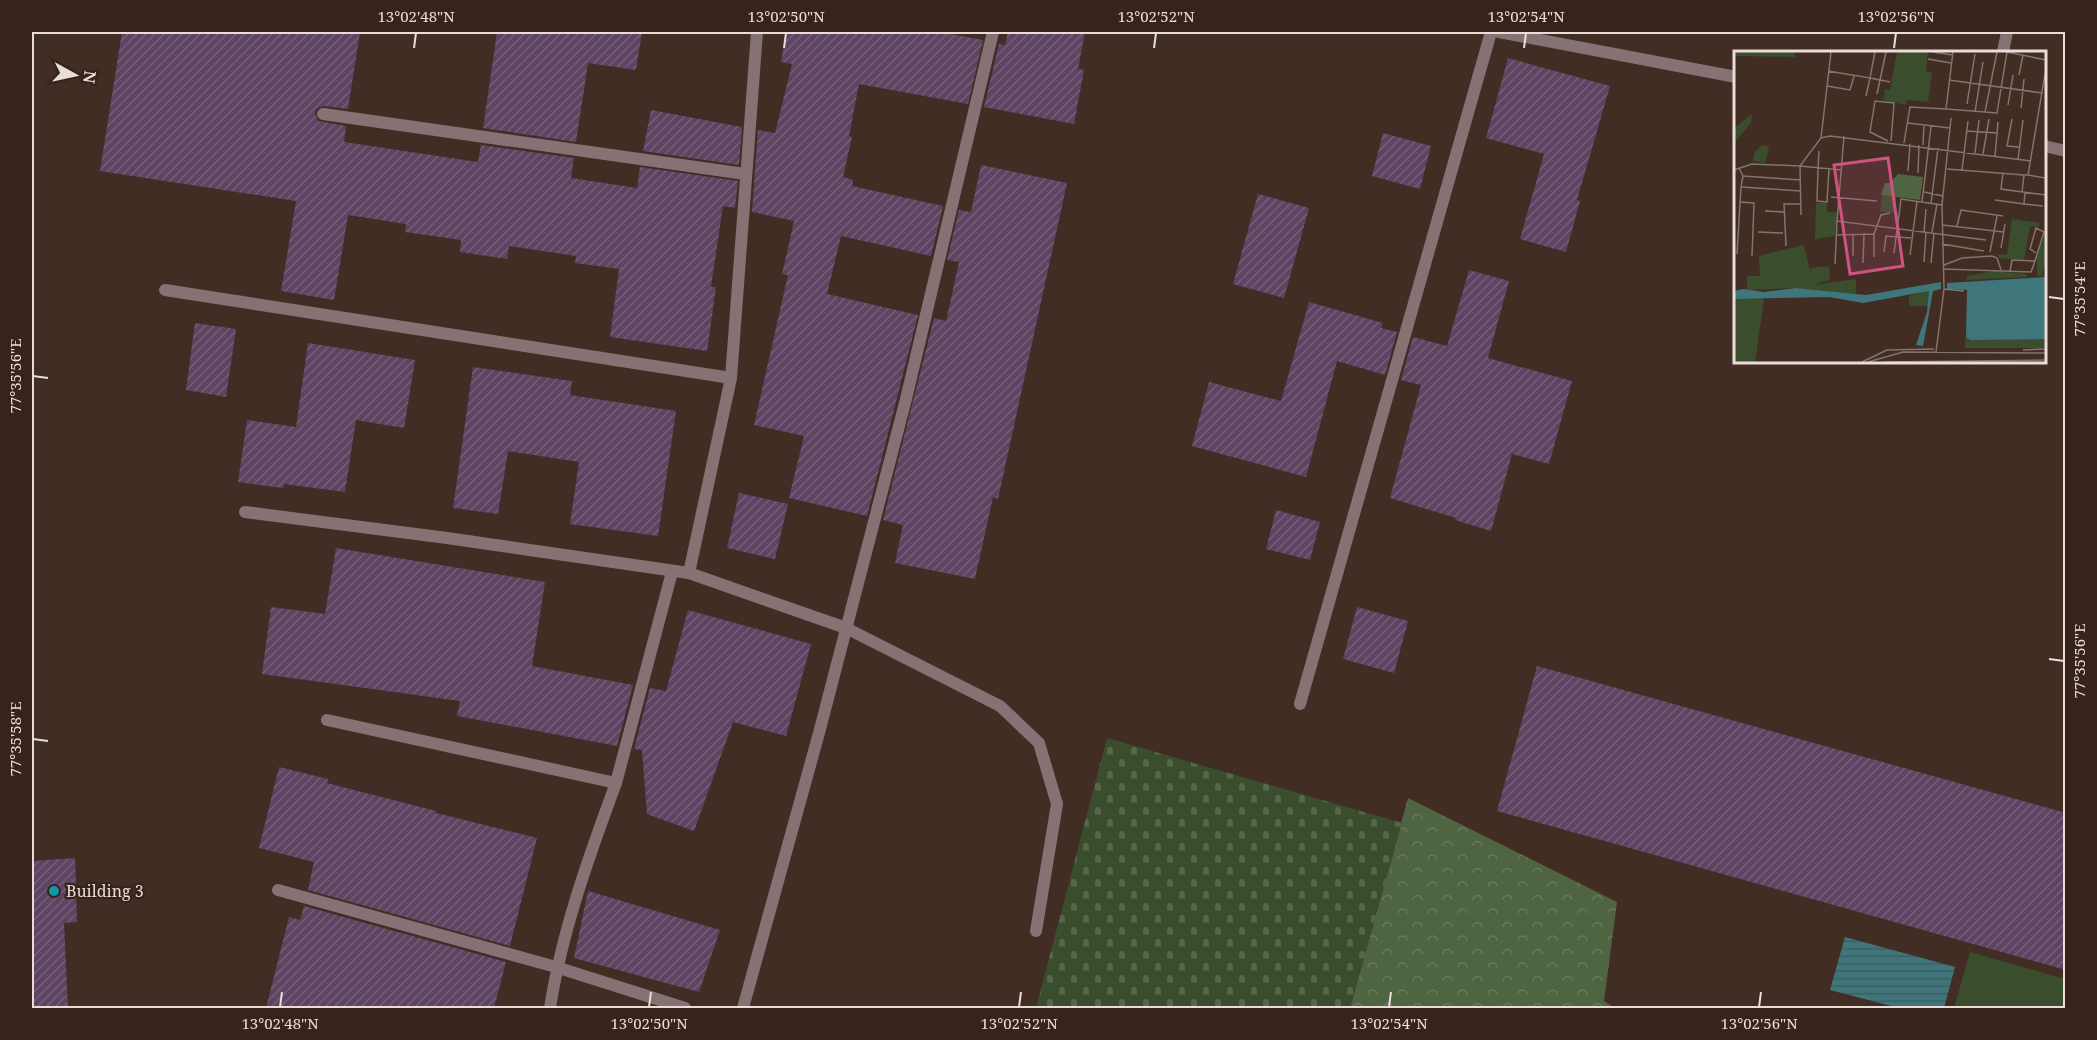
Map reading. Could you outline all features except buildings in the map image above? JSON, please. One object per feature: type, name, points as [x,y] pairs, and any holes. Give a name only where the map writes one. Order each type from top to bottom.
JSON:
[{"type":"street","points":[[689,573],[731,378],[757,32]]},
{"type":"street","points":[[743,1008],[909,388],[993,32]]},
{"type":"street","points":[[1300,704],[1491,32]]},
{"type":"street","points":[[1499,32],[1734,77]]},
{"type":"street","points":[[2003,51],[2007,32]]},
{"type":"street","points":[[323,114],[745,174]]},
{"type":"street","points":[[2046,146],[2066,150]]},
{"type":"street","points":[[165,290],[731,378]]},
{"type":"street","points":[[245,512],[689,573],[846,628],[1000,706],[1039,743],[1057,804],[1036,932]]},
{"type":"street","points":[[550,1008],[556,967],[595,841],[616,783],[672,572]]},
{"type":"street","points":[[327,720],[616,783]]},
{"type":"street","points":[[278,890],[556,967],[685,1008]]},
{"type":"green space","points":[[1107,738],[1402,823],[1350,1008],[1036,1008]]},
{"type":"green space","points":[[1408,798],[1617,902],[1604,1001],[1615,1008],[1350,1008]]},
{"type":"green space","points":[[1970,952],[2065,979],[2065,1008],[1954,1008]]},
{"type":"water","points":[[1845,937],[1955,967],[1944,1008],[1899,1008],[1830,990]]},
{"type":"place","name":"Building 3","points":[[54,891]]}]
